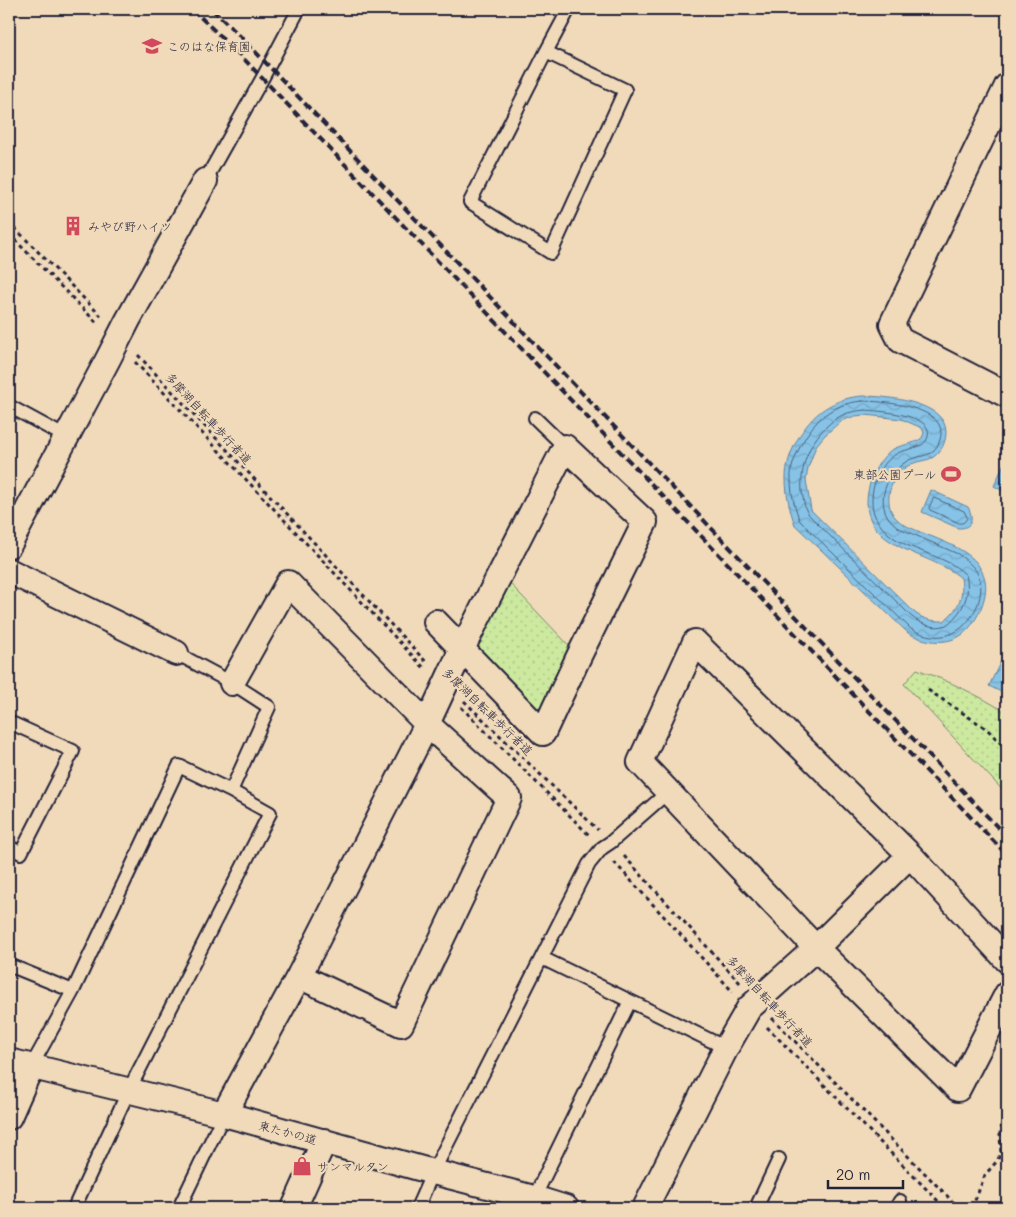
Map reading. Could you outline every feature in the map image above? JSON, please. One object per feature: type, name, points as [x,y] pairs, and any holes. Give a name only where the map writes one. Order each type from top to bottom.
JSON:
[{"type":"street","points":[[1007,86],[892,324],[900,340],[1007,395]]},
{"type":"street","points":[[10,539],[205,181]]},
{"type":"street","points":[[224,1114],[299,976],[427,724],[462,649],[565,447],[645,522],[543,732],[462,649],[436,622]]},
{"type":"street","points":[[9,571],[176,654]]},
{"type":"street","points":[[232,683],[288,583],[427,724],[509,798],[401,1024],[299,976]]},
{"type":"street","points":[[1007,960],[910,855],[695,642],[640,762],[816,948],[958,1089],[1007,994]]},
{"type":"street","points":[[645,1208],[726,1048],[753,1005],[816,948],[910,855]]},
{"type":"street","name":"東たかの道","points":[[9,1061],[224,1114],[566,1208]]},
{"type":"street","points":[[9,1117],[31,1066]]},
{"type":"street","points":[[294,1208],[324,1141]]},
{"type":"lane","points":[[205,181],[299,9]]},
{"type":"lane","points":[[546,52],[625,90],[551,253],[470,202],[546,52],[569,9]]},
{"type":"lane","points":[[9,406],[66,437]]},
{"type":"lane","points":[[535,418],[565,447]]},
{"type":"lane","points":[[176,654],[232,683],[269,708],[231,791]]},
{"type":"lane","points":[[9,722],[73,751],[21,853],[9,847]]},
{"type":"lane","points":[[31,1066],[73,991],[179,766],[231,791],[270,813],[129,1090],[74,1208]]},
{"type":"lane","points":[[417,1208],[433,1172],[589,864],[606,845],[668,792]]},
{"type":"lane","points":[[542,958],[726,1048]]},
{"type":"lane","points":[[9,965],[73,991]]},
{"type":"lane","points":[[534,1198],[630,1001]]},
{"type":"lane","points":[[179,1208],[224,1114]]},
{"type":"lane","points":[[756,1208],[779,1159]]},
{"type":"path","name":"多摩湖自転車歩行者道","points":[[9,222],[445,687],[606,845],[753,1005],[959,1208]]},
{"type":"path","points":[[9,234],[118,339],[445,687],[606,845],[753,1005],[945,1208]]},
{"type":"path","points":[[928,690],[987,729],[1007,750]]},
{"type":"path","points":[[972,1208],[985,1175],[1001,1153],[1000,1134],[1007,1115]]},
{"type":"green space","points":[[501,574],[579,656],[543,733],[462,649]]},
{"type":"green space","points":[[917,669],[963,689],[1007,713],[1007,795],[904,684]]},
{"type":"water","points":[[862,396],[884,397],[912,402],[936,413],[943,422],[946,435],[941,449],[933,457],[912,464],[902,470],[892,484],[889,500],[891,512],[903,524],[952,545],[970,556],[982,571],[986,587],[983,602],[977,617],[968,630],[957,638],[936,641],[921,639],[908,633],[795,525],[791,514],[786,479],[789,459],[798,438],[812,419],[829,406],[845,399]],"holes":[[[865,415],[901,419],[922,428],[924,433],[922,438],[890,451],[882,459],[876,467],[870,482],[867,508],[872,523],[883,536],[961,578],[961,597],[957,607],[944,621],[929,620],[915,613],[811,510],[806,480],[808,468],[816,446],[824,436],[841,421],[855,416]]]},
{"type":"water","points":[[1007,457],[1007,493],[994,486]]},
{"type":"water","points":[[931,490],[968,507],[971,515],[969,525],[958,528],[922,512]]},
{"type":"water","points":[[1007,648],[1007,695],[989,686]]},
{"type":"railway","points":[[192,9],[241,56],[1007,855]]},
{"type":"railway","points":[[212,9],[244,40],[1007,837]]},
{"type":"place","name":"このはな保育園","points":[[152,46]]},
{"type":"place","name":"みやび野ハイツ","points":[[73,226]]},
{"type":"place","name":"東部公園プール","points":[[951,474]]},
{"type":"place","name":"サンマルタン","points":[[302,1166]]}]
